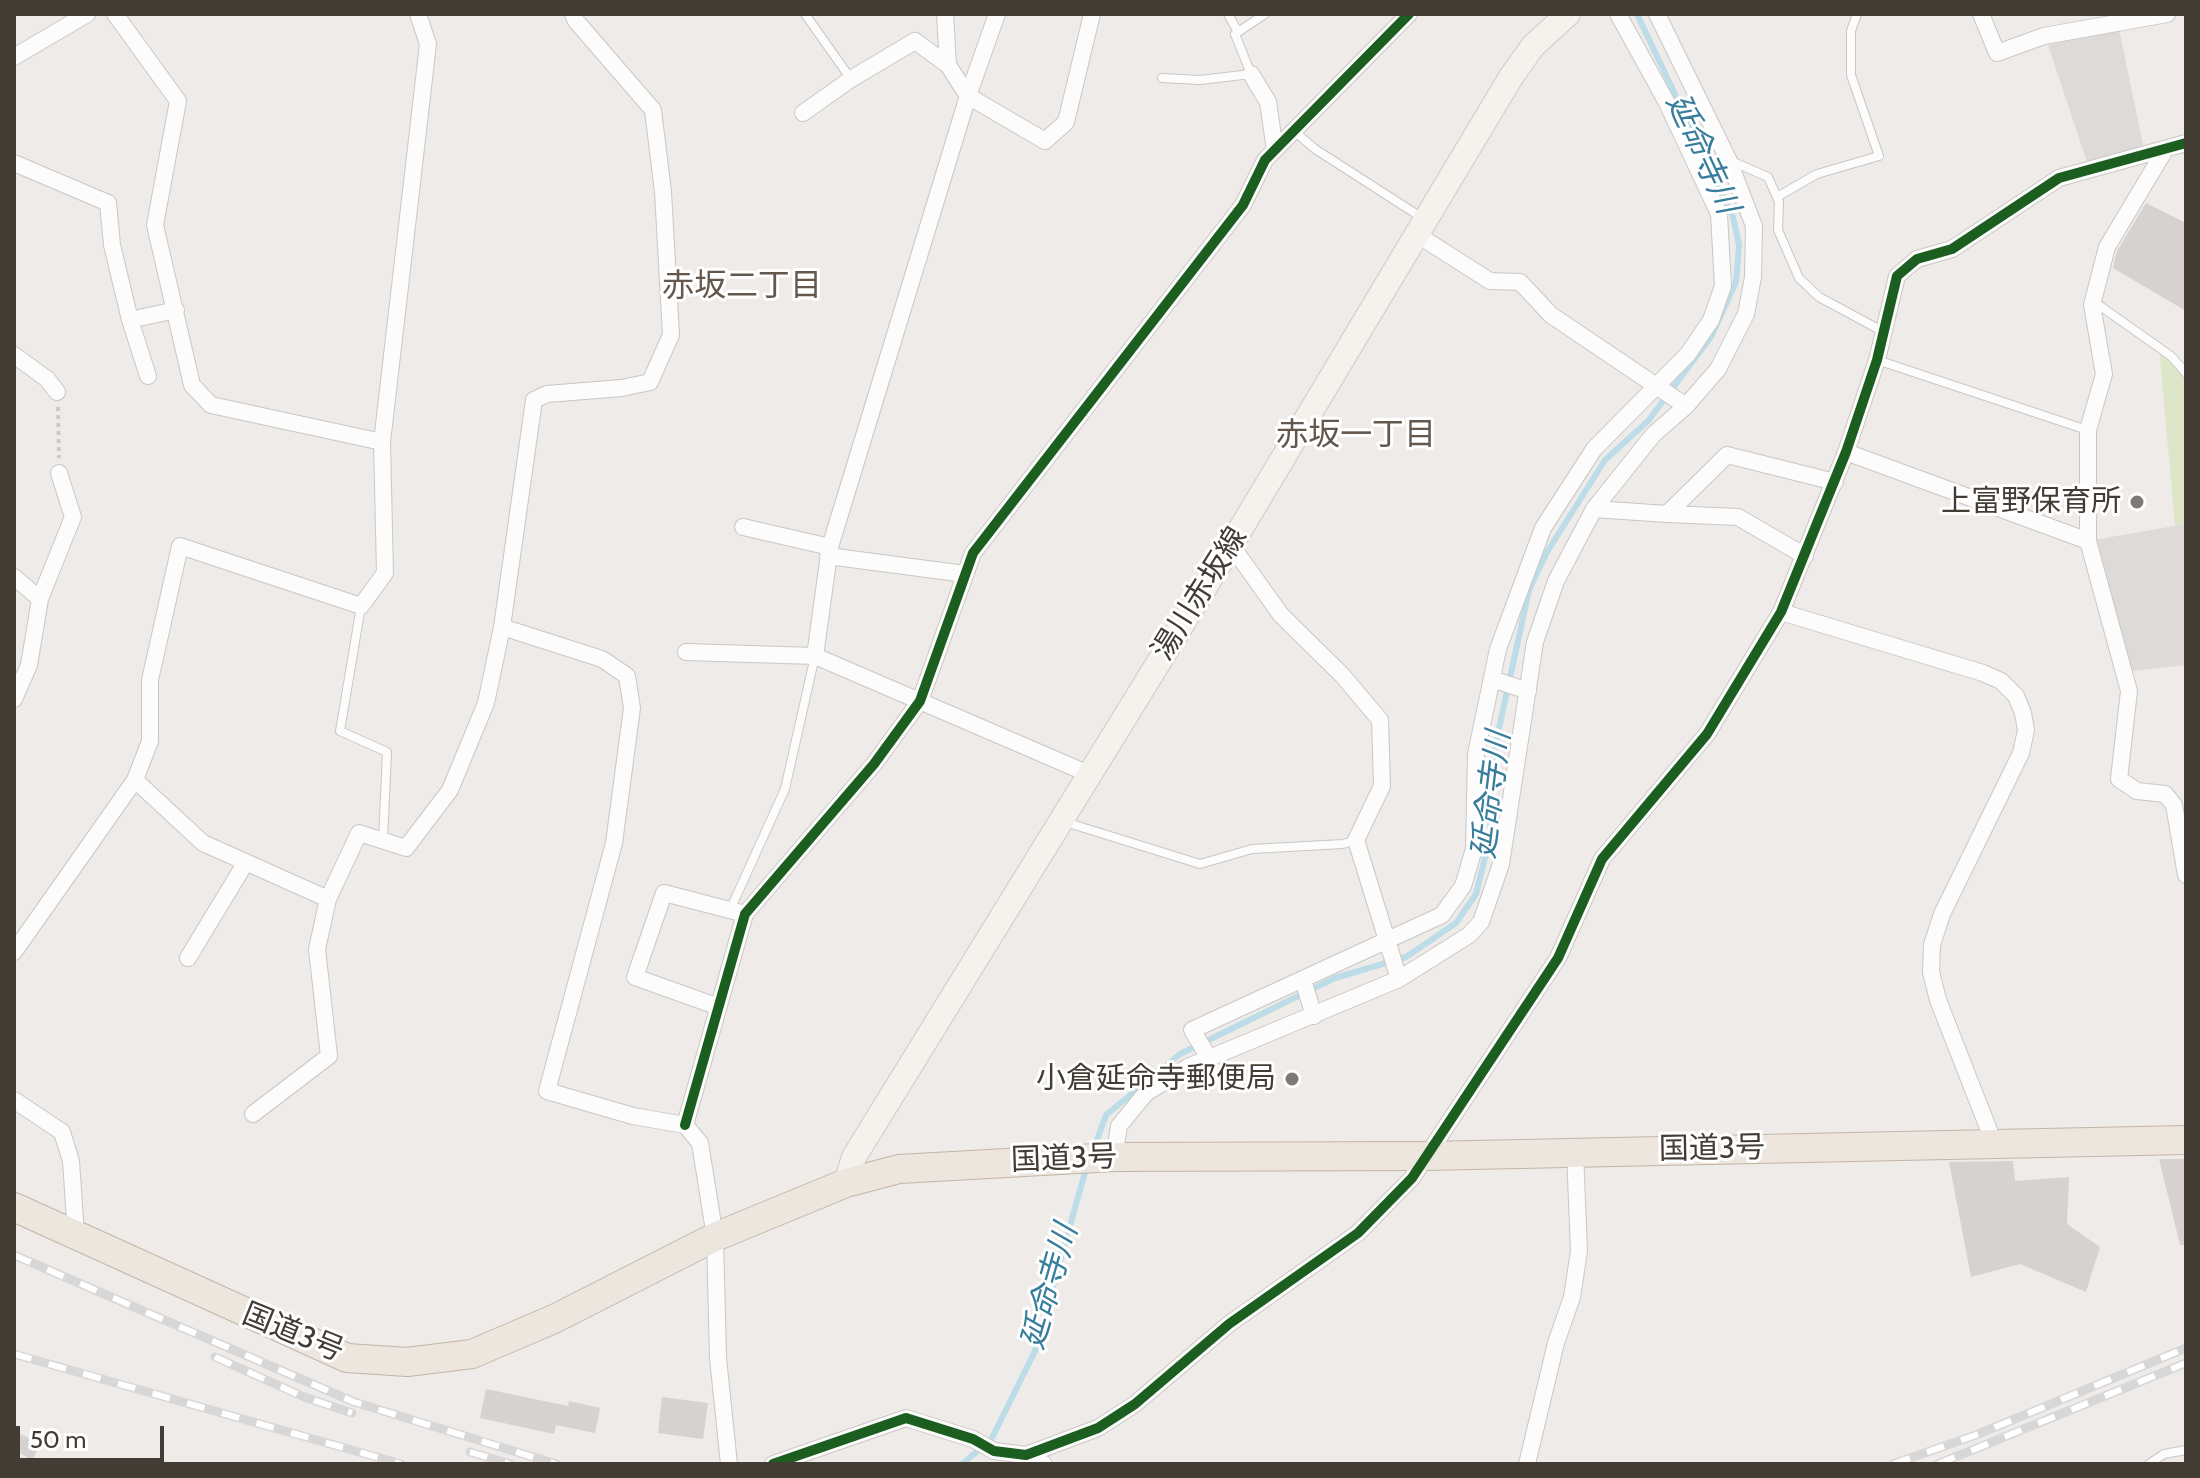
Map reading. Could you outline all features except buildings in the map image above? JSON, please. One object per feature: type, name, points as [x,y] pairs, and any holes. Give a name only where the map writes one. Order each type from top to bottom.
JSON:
[{"type":"highway","name":"国道3号","points":[[14,1207],[347,1358],[407,1362],[472,1354],[554,1319],[715,1237],[846,1183],[899,1169],[1107,1157],[1425,1156],[2186,1140]]},
{"type":"main road","name":"湯川赤坂線","points":[[846,1183],[854,1157],[1231,545],[1511,77],[1533,46],[1568,14]]},
{"type":"street","points":[[14,57],[87,14]]},
{"type":"street","points":[[115,14],[178,101],[155,225],[192,385],[211,405],[382,442]]},
{"type":"street","points":[[14,952],[135,780],[150,741],[150,680],[180,546],[361,606],[385,573],[382,442],[428,44],[418,14]]},
{"type":"street","points":[[253,1114],[329,1056],[317,949],[328,899],[359,833],[406,848],[450,790],[486,703],[502,627],[534,400],[547,394],[622,388],[650,382],[671,335],[663,192],[653,110],[573,14]]},
{"type":"street","points":[[945,14],[948,65]]},
{"type":"street","points":[[815,656],[829,552],[968,96],[997,14]]},
{"type":"street","points":[[803,113],[851,79],[915,41],[948,65],[968,96],[1045,141],[1066,122],[1092,14]]},
{"type":"street","points":[[685,1125],[738,912],[865,775],[920,701],[973,553],[1243,205],[1265,160],[1409,14]]},
{"type":"street","points":[[1209,1058],[1192,1030],[1442,915],[1463,886],[1474,849],[1476,754],[1492,679],[1507,621],[1543,528],[1594,449],[1688,354],[1711,320],[1723,286],[1719,214],[1667,103],[1618,14]]},
{"type":"street","points":[[1107,1157],[1119,1126],[1146,1093],[1188,1067],[1399,979],[1469,935],[1481,922],[1501,864],[1535,642],[1556,581],[1594,509],[1653,435],[1686,406],[1718,369],[1746,314],[1753,277],[1754,226],[1729,161],[1657,14]]},
{"type":"street","points":[[1981,14],[1997,53],[2044,36],[2167,14]]},
{"type":"street","points":[[1251,74],[1268,102],[1275,150]]},
{"type":"street","points":[[773,1464],[906,1418],[973,1439],[994,1451],[1026,1455],[1098,1428],[1135,1404],[1229,1324],[1358,1233],[1412,1178],[1558,958],[1602,859],[1707,734],[1781,612],[1846,452],[1885,333],[1897,276],[1917,259],[1952,249],[2059,178],[2186,143]]},
{"type":"street","points":[[2165,150],[2107,247],[2093,301],[2104,374],[2088,430],[2088,541],[2129,691],[2119,779],[2137,791],[2165,794],[2174,805],[2186,875]]},
{"type":"street","points":[[14,163],[108,203],[112,245],[130,320],[148,376]]},
{"type":"street","points":[[1420,226],[1490,281],[1520,282],[1551,315],[1686,406]]},
{"type":"street","points":[[130,320],[176,310]]},
{"type":"street","points":[[14,355],[47,379],[57,392]]},
{"type":"street","points":[[1846,452],[2088,541]]},
{"type":"street","points":[[1667,514],[1727,455],[1835,482]]},
{"type":"street","points":[[14,699],[29,665],[40,599],[73,517],[59,473]]},
{"type":"street","points":[[1594,509],[1738,517],[1805,556]]},
{"type":"street","points":[[743,527],[829,552],[965,574]]},
{"type":"street","points":[[1231,545],[1281,615],[1342,675],[1380,720],[1382,786],[1356,840],[1374,889],[1386,943],[1399,979]]},
{"type":"street","points":[[14,577],[40,599]]},
{"type":"street","points":[[1781,612],[1983,673],[2001,681],[2016,696],[2023,713],[2026,730],[2021,753],[1942,914],[1932,945],[1931,972],[1938,1000],[1994,1143]]},
{"type":"street","points":[[502,627],[602,659],[627,676],[632,708],[614,843],[547,1091],[633,1116],[685,1125],[700,1143],[715,1237],[718,1358],[729,1464]]},
{"type":"street","points":[[686,652],[815,656],[1089,774]]},
{"type":"street","points":[[1492,679],[1528,691]]},
{"type":"street","points":[[135,780],[203,843],[328,899]]},
{"type":"street","points":[[188,958],[246,862]]},
{"type":"street","points":[[716,1006],[635,977],[664,893],[738,912]]},
{"type":"street","points":[[1303,980],[1314,1016]]},
{"type":"street","points":[[14,1100],[62,1132],[71,1161],[76,1235]]},
{"type":"street","points":[[1527,1464],[1556,1343],[1572,1297],[1579,1251],[1575,1152]]},
{"type":"street","points":[[1026,1455],[1031,1462],[1044,1464]]},
{"type":"lane","points":[[805,14],[851,79]]},
{"type":"lane","points":[[1228,14],[1238,32]]},
{"type":"lane","points":[[1162,78],[1200,80],[1251,74],[1235,40],[1238,32],[1265,14]]},
{"type":"lane","points":[[1777,197],[1817,174],[1879,156],[1851,75],[1851,31],[1857,14]]},
{"type":"lane","points":[[1294,131],[1420,226]]},
{"type":"lane","points":[[1729,161],[1768,177],[1777,197],[1778,230],[1799,278],[1819,297],[1885,333]]},
{"type":"lane","points":[[2093,301],[2171,356],[2186,373]]},
{"type":"lane","points":[[1877,360],[2088,430]]},
{"type":"lane","points":[[361,606],[340,731],[387,752],[383,841]]},
{"type":"lane","points":[[738,912],[785,789],[815,656]]},
{"type":"lane","points":[[1060,821],[1200,864],[1252,849],[1343,844],[1356,840]]},
{"type":"lane","points":[[2149,1464],[2164,1454],[2186,1450]]},
{"type":"path","points":[[57,392],[59,473]]},
{"type":"green space","points":[[2159,348],[2186,374],[2186,524],[2175,526]]},
{"type":"shaded area","points":[[2118,24],[2145,155],[2090,171],[2048,45]]},
{"type":"shaded area","points":[[2186,524],[2186,665],[2124,672],[2088,541]]},
{"type":"waterway","name":"延命寺川","points":[[1093,1151],[1106,1115],[1180,1054],[1335,978],[1406,957],[1456,923],[1476,894],[1491,833],[1488,779],[1529,590],[1547,552],[1605,460],[1648,421],[1711,337],[1736,282],[1739,245],[1733,217],[1637,14]]},
{"type":"waterway","name":"延命寺川","points":[[962,1464],[991,1440],[1035,1351],[1087,1165]]},
{"type":"railway","points":[[14,1255],[354,1402],[556,1464]]},
{"type":"railway","points":[[1893,1464],[1976,1435],[2186,1348]]},
{"type":"railway","points":[[14,1354],[401,1464]]},
{"type":"railway","points":[[215,1357],[304,1397],[352,1413]]},
{"type":"railway","points":[[1938,1464],[2186,1363]]},
{"type":"railway","points":[[470,1452],[510,1464]]},
{"type":"cycle path","points":[[685,1125],[745,914],[874,764],[920,701],[973,553],[1243,205],[1265,160],[1409,14]]},
{"type":"cycle path","points":[[773,1464],[906,1418],[973,1439],[994,1451],[1026,1455],[1098,1428],[1135,1404],[1229,1324],[1358,1233],[1412,1178],[1558,958],[1602,859],[1707,734],[1781,612],[1846,452],[1877,360],[1897,276],[1917,259],[1952,249],[2059,178],[2186,143]]},
{"type":"place","name":"上富野保育所","points":[[2137,502]]},
{"type":"place","name":"小倉延命寺郵便局","points":[[1292,1079]]},
{"type":"district","name":"赤坂二丁目","points":[[742,287]]},
{"type":"district","name":"赤坂一丁目","points":[[1356,436]]}]
